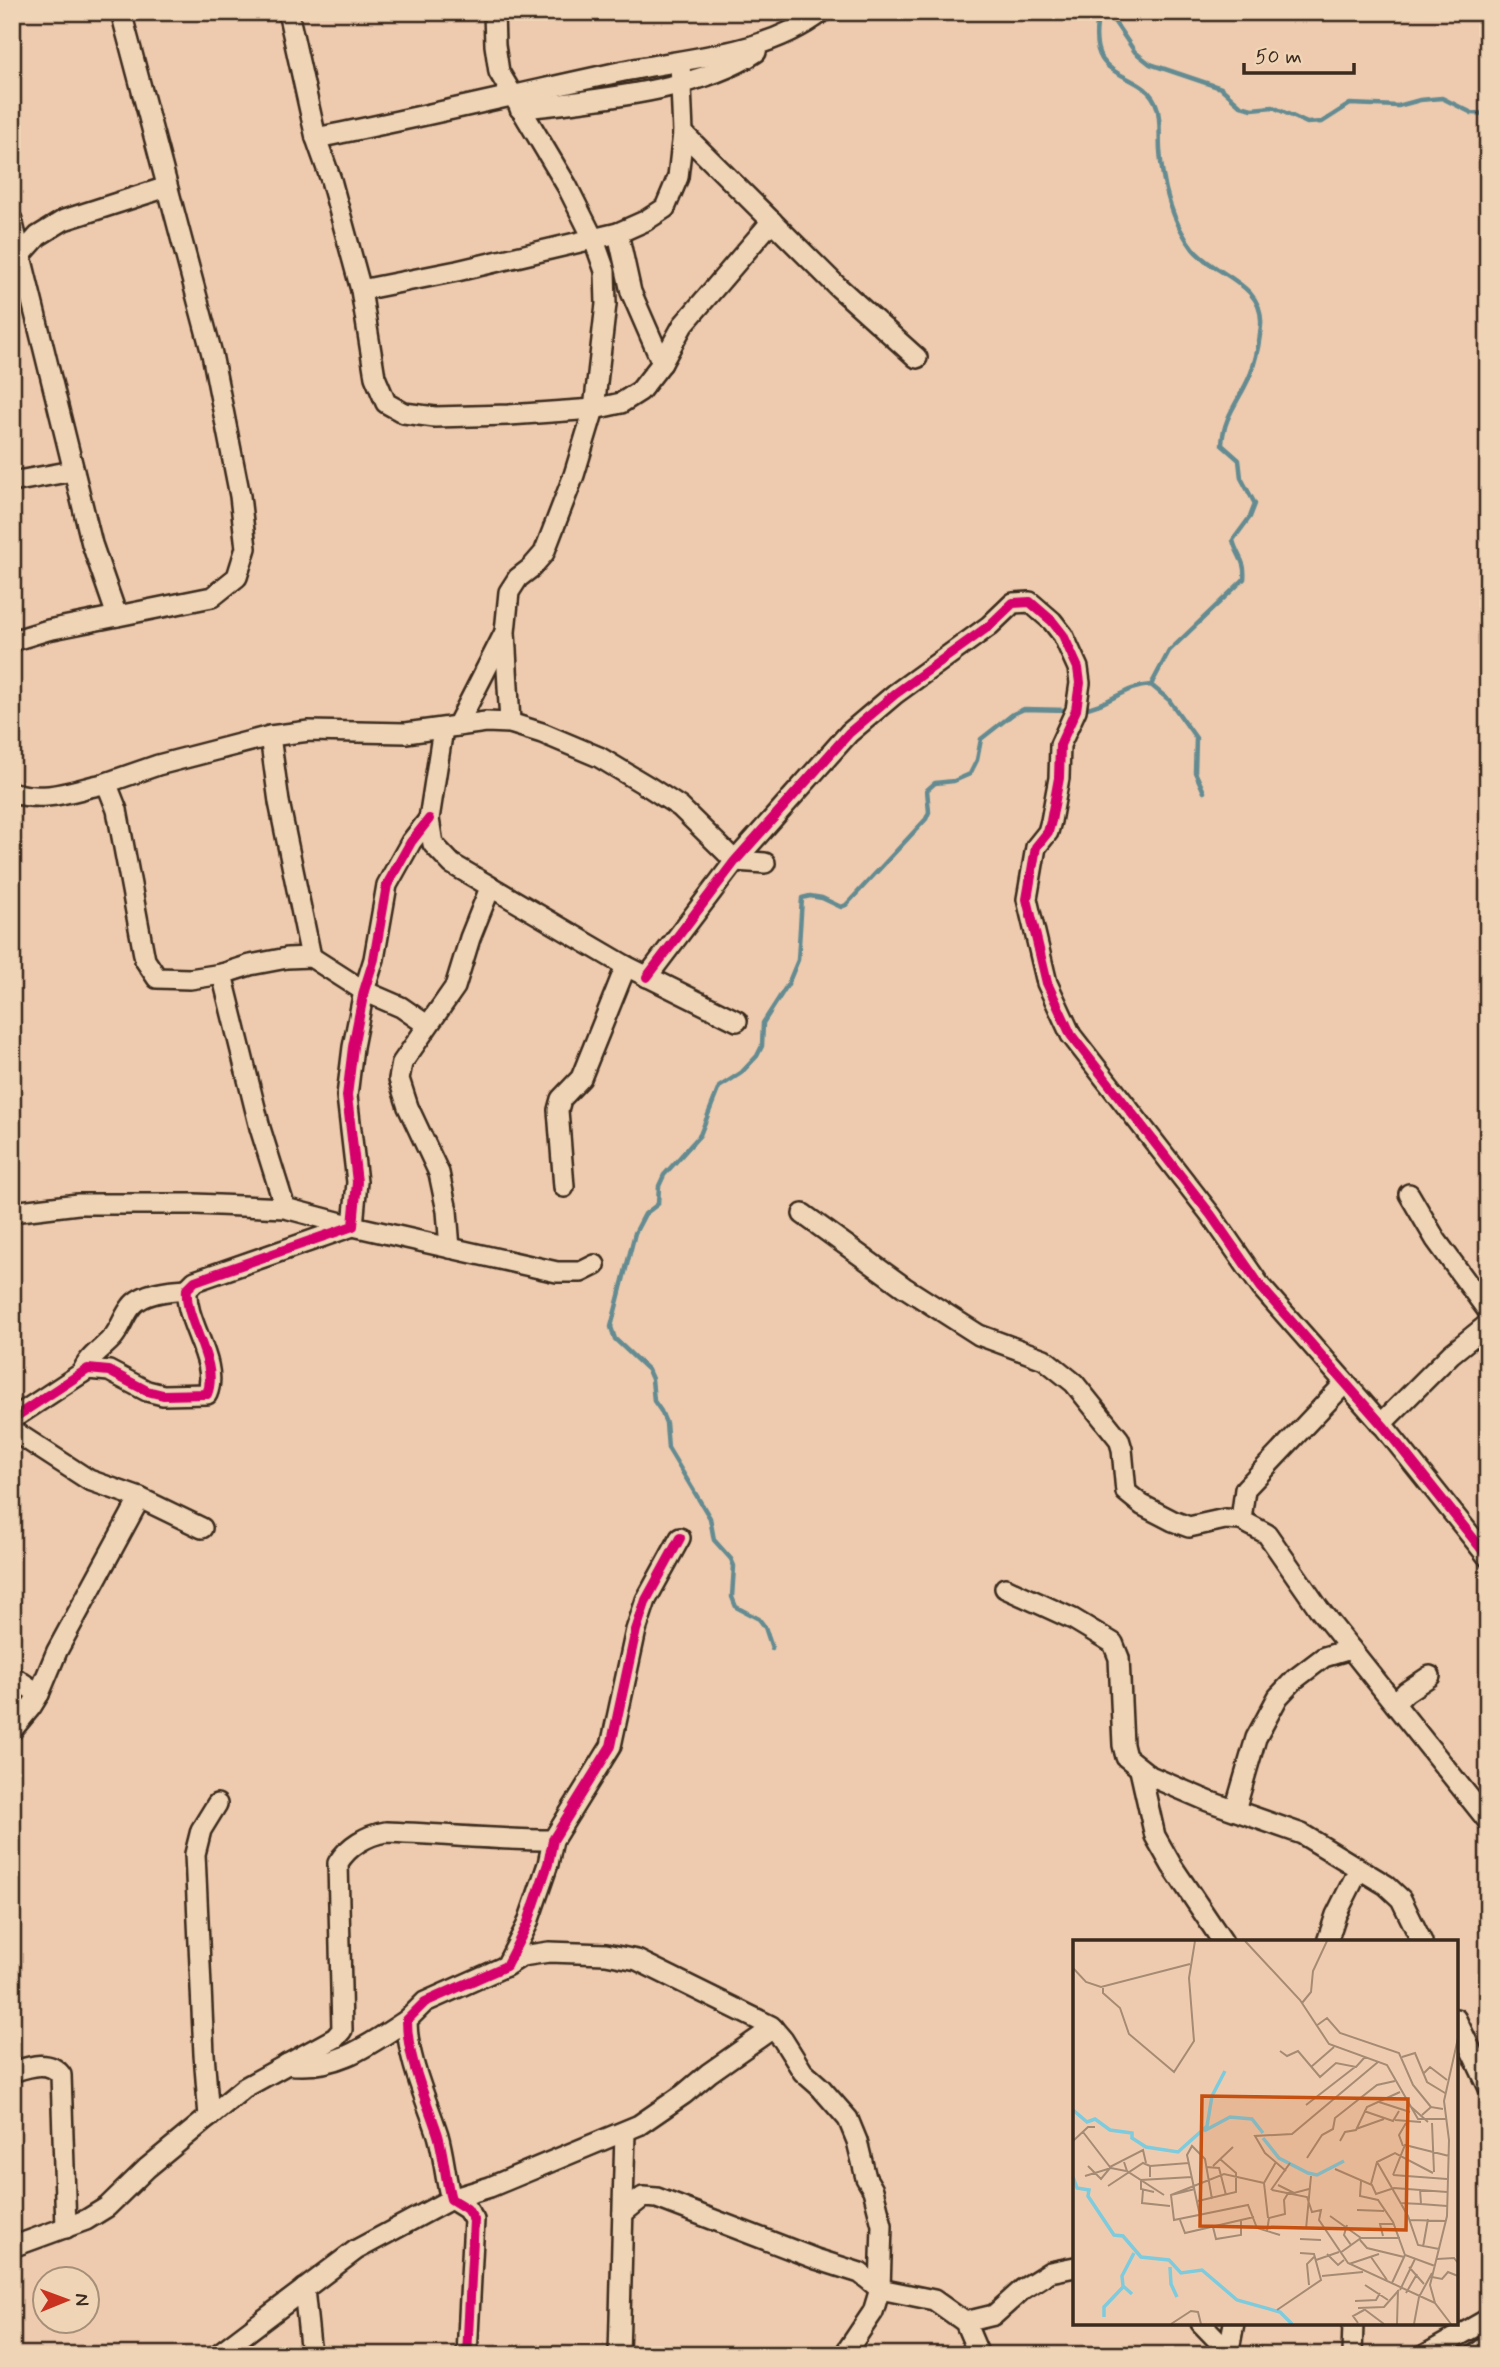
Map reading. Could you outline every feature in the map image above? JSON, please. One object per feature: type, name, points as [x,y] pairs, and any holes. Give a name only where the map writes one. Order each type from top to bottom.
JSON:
[{"type":"street","points":[[12,640],[212,597],[237,577],[246,548],[240,496],[212,354],[121,12]]},
{"type":"street","points":[[288,12],[316,138],[331,180],[361,290],[374,377],[386,403],[404,413],[435,417],[594,409],[621,403],[640,391],[662,363],[683,325],[772,221]]},
{"type":"street","points":[[494,12],[499,72],[567,186],[594,240],[605,271],[606,304],[594,409],[570,487],[544,554],[518,578],[509,592],[505,632],[510,723]]},
{"type":"street","points":[[516,103],[628,70],[723,53],[774,39],[806,24],[822,12]]},
{"type":"street","points":[[316,138],[516,103],[626,94],[680,82],[732,65],[774,39]]},
{"type":"street","points":[[361,290],[594,240],[645,221],[665,208],[678,177],[683,133],[680,62]]},
{"type":"street","points":[[683,133],[837,286],[917,358]]},
{"type":"street","points":[[21,255],[38,236],[64,220],[167,187]]},
{"type":"street","points":[[12,220],[92,544],[117,616]]},
{"type":"street","points":[[618,233],[631,292],[662,363]]},
{"type":"street","points":[[12,482],[73,471]]},
{"type":"street","points":[[647,977],[735,862],[849,733],[895,694],[980,633],[1013,603],[1030,602],[1052,621],[1070,647],[1080,683],[1076,710],[1060,745],[1059,778],[1051,821],[1048,832],[1036,847],[1027,899],[1047,983],[1071,1035],[1211,1215],[1261,1287],[1381,1424],[1488,1557]]},
{"type":"street","points":[[505,632],[450,728],[429,819],[433,844],[452,864],[490,888],[626,966],[737,1021]]},
{"type":"street","points":[[12,793],[62,795],[158,765],[270,736],[309,730],[406,733],[486,722],[510,723],[599,757],[629,775],[680,807],[735,862],[765,863]]},
{"type":"street","points":[[270,736],[279,802],[311,957]]},
{"type":"street","points":[[103,784],[108,787],[117,810],[145,960],[157,978],[190,979],[287,958],[311,957],[365,990],[401,1007],[427,1025]]},
{"type":"street","points":[[353,1226],[357,1182],[347,1096],[353,1047],[374,960],[387,885],[411,842],[429,819]]},
{"type":"street","points":[[450,1248],[447,1211],[439,1173],[408,1107],[399,1079],[402,1063],[455,987],[470,938],[490,888]]},
{"type":"street","points":[[564,1186],[558,1110],[561,1099],[581,1078],[626,966]]},
{"type":"street","points":[[222,974],[260,1128],[285,1208]]},
{"type":"street","points":[[1409,1194],[1436,1240],[1488,1311]]},
{"type":"street","points":[[12,1212],[78,1204],[195,1204],[285,1208],[557,1272],[581,1272],[595,1265]]},
{"type":"street","points":[[803,1214],[904,1287],[979,1335],[1044,1359],[1074,1383],[1119,1439],[1126,1492],[1142,1504],[1189,1527],[1225,1519],[1241,1520],[1267,1534],[1319,1609],[1488,1821]]},
{"type":"street","points":[[82,1373],[85,1365],[100,1348],[113,1338],[135,1303],[170,1290],[187,1289],[195,1281],[353,1226]]},
{"type":"street","points":[[12,1419],[88,1370],[109,1371],[147,1391],[163,1395],[207,1394],[210,1381],[206,1356],[188,1305],[187,1289]]},
{"type":"street","points":[[1381,1424],[1451,1354],[1488,1324]]},
{"type":"street","points":[[1241,1520],[1245,1489],[1345,1383]]},
{"type":"street","points":[[12,1430],[89,1480],[140,1498],[202,1528]]},
{"type":"street","points":[[12,1730],[32,1707],[57,1651],[140,1498]]},
{"type":"street","points":[[506,1966],[527,1925],[548,1864],[553,1840],[611,1746],[636,1630],[646,1600],[680,1538]]},
{"type":"street","points":[[1005,1588],[1073,1619],[1113,1643],[1119,1658],[1123,1745],[1126,1757],[1140,1770],[1208,1801],[1302,1834],[1359,1868],[1386,1885],[1401,1899],[1421,1940]]},
{"type":"street","points":[[1235,1810],[1256,1738],[1278,1697],[1295,1679],[1324,1657],[1351,1649]]},
{"type":"street","points":[[12,1676],[39,1694]]},
{"type":"street","points":[[1395,1703],[1430,1676]]},
{"type":"street","points":[[1140,1770],[1155,1836],[1222,1940]]},
{"type":"street","points":[[209,2117],[195,1854],[201,1830],[217,1804]]},
{"type":"street","points":[[12,2247],[86,2220],[107,2207],[147,2168],[244,2088],[335,2038],[342,2029],[338,1863],[345,1852],[372,1834],[386,1832],[474,1836],[526,1842],[553,1840]]},
{"type":"street","points":[[1328,1940],[1336,1915],[1359,1868]]},
{"type":"street","points":[[286,2064],[306,2067],[335,2062],[369,2045],[407,2020],[425,2002],[506,1966],[522,1956],[550,1952],[606,1954],[637,1960],[685,1985],[718,1998],[773,2028],[803,2072],[848,2119],[857,2141],[882,2225],[880,2289],[873,2312],[844,2355]]},
{"type":"street","points":[[407,2020],[407,2037],[439,2138],[444,2176],[452,2199],[467,2209],[474,2220],[467,2355]]},
{"type":"street","points":[[217,2355],[356,2250],[452,2199],[625,2132],[684,2094],[773,2028]]},
{"type":"street","points":[[1458,2030],[1488,2086]]},
{"type":"street","points":[[12,2072],[32,2066],[45,2066],[53,2067],[61,2075],[66,2228]]},
{"type":"street","points":[[618,2355],[625,2132]]},
{"type":"street","points":[[623,2213],[643,2197],[657,2198],[816,2259],[860,2273],[880,2289],[934,2300],[965,2322],[979,2355]]},
{"type":"street","points":[[965,2322],[994,2315],[1023,2289],[1050,2272],[1073,2267]]},
{"type":"street","points":[[304,2289],[311,2355]]},
{"type":"street","points":[[1425,2355],[1488,2319]]},
{"type":"street","points":[[1203,2325],[1228,2353]]},
{"type":"street","points":[[1228,2353],[1234,2325]]},
{"type":"street","points":[[1352,2355],[1353,2325]]},
{"type":"street","points":[[1446,2355],[1461,2334]]},
{"type":"street","points":[[1475,2355],[1488,2345]]},
{"type":"waterway","points":[[1098,12],[1114,21],[1135,52],[1150,64],[1221,88],[1241,106],[1252,109],[1273,107],[1307,123],[1322,122],[1350,104],[1398,106],[1442,98],[1472,113],[1488,114]]},
{"type":"waterway","points":[[1099,13],[1096,37],[1099,54],[1117,73],[1150,94],[1157,107],[1163,176],[1179,227],[1193,249],[1246,289],[1255,299],[1260,311],[1261,325],[1253,367],[1226,423],[1222,445],[1239,460],[1241,478],[1255,504],[1250,517],[1233,540],[1242,563],[1244,579],[1169,651],[1151,685]]},
{"type":"waterway","points":[[1081,709],[1100,704],[1132,689],[1151,685],[1169,700],[1196,738],[1195,772],[1204,792]]},
{"type":"waterway","points":[[772,1648],[765,1627],[759,1619],[736,1607],[732,1597],[734,1566],[714,1540],[710,1518],[668,1448],[666,1423],[654,1401],[652,1379],[648,1370],[615,1339],[611,1327],[635,1233],[645,1214],[658,1204],[659,1186],[664,1175],[700,1135],[719,1087],[741,1073],[757,1056],[762,1046],[763,1023],[788,984],[798,960],[802,898],[810,896],[822,898],[841,907],[846,905],[926,819],[929,812],[927,790],[935,783],[954,781],[970,774],[977,760],[981,739],[1013,714],[1024,709],[1068,710]]},
{"type":"cycle path","points":[[647,977],[735,861],[849,733],[895,694],[989,626],[1013,603],[1030,602],[1052,621],[1063,635],[1078,668],[1080,683],[1076,710],[1060,745],[1059,778],[1051,821],[1048,832],[1036,847],[1027,899],[1047,983],[1071,1035],[1211,1215],[1261,1287],[1385,1428],[1488,1557]]},
{"type":"cycle path","points":[[12,1419],[88,1369],[109,1371],[147,1391],[163,1395],[207,1394],[209,1369],[191,1315],[187,1289],[195,1281],[353,1226],[357,1182],[347,1096],[353,1047],[364,991],[374,959],[387,885],[411,842],[429,819]]},
{"type":"cycle path","points":[[467,2355],[474,2220],[467,2209],[451,2199],[438,2135],[410,2049],[407,2020],[425,2002],[506,1966],[527,1925],[548,1864],[553,1840],[611,1746],[636,1630],[646,1600],[680,1538]]}]
